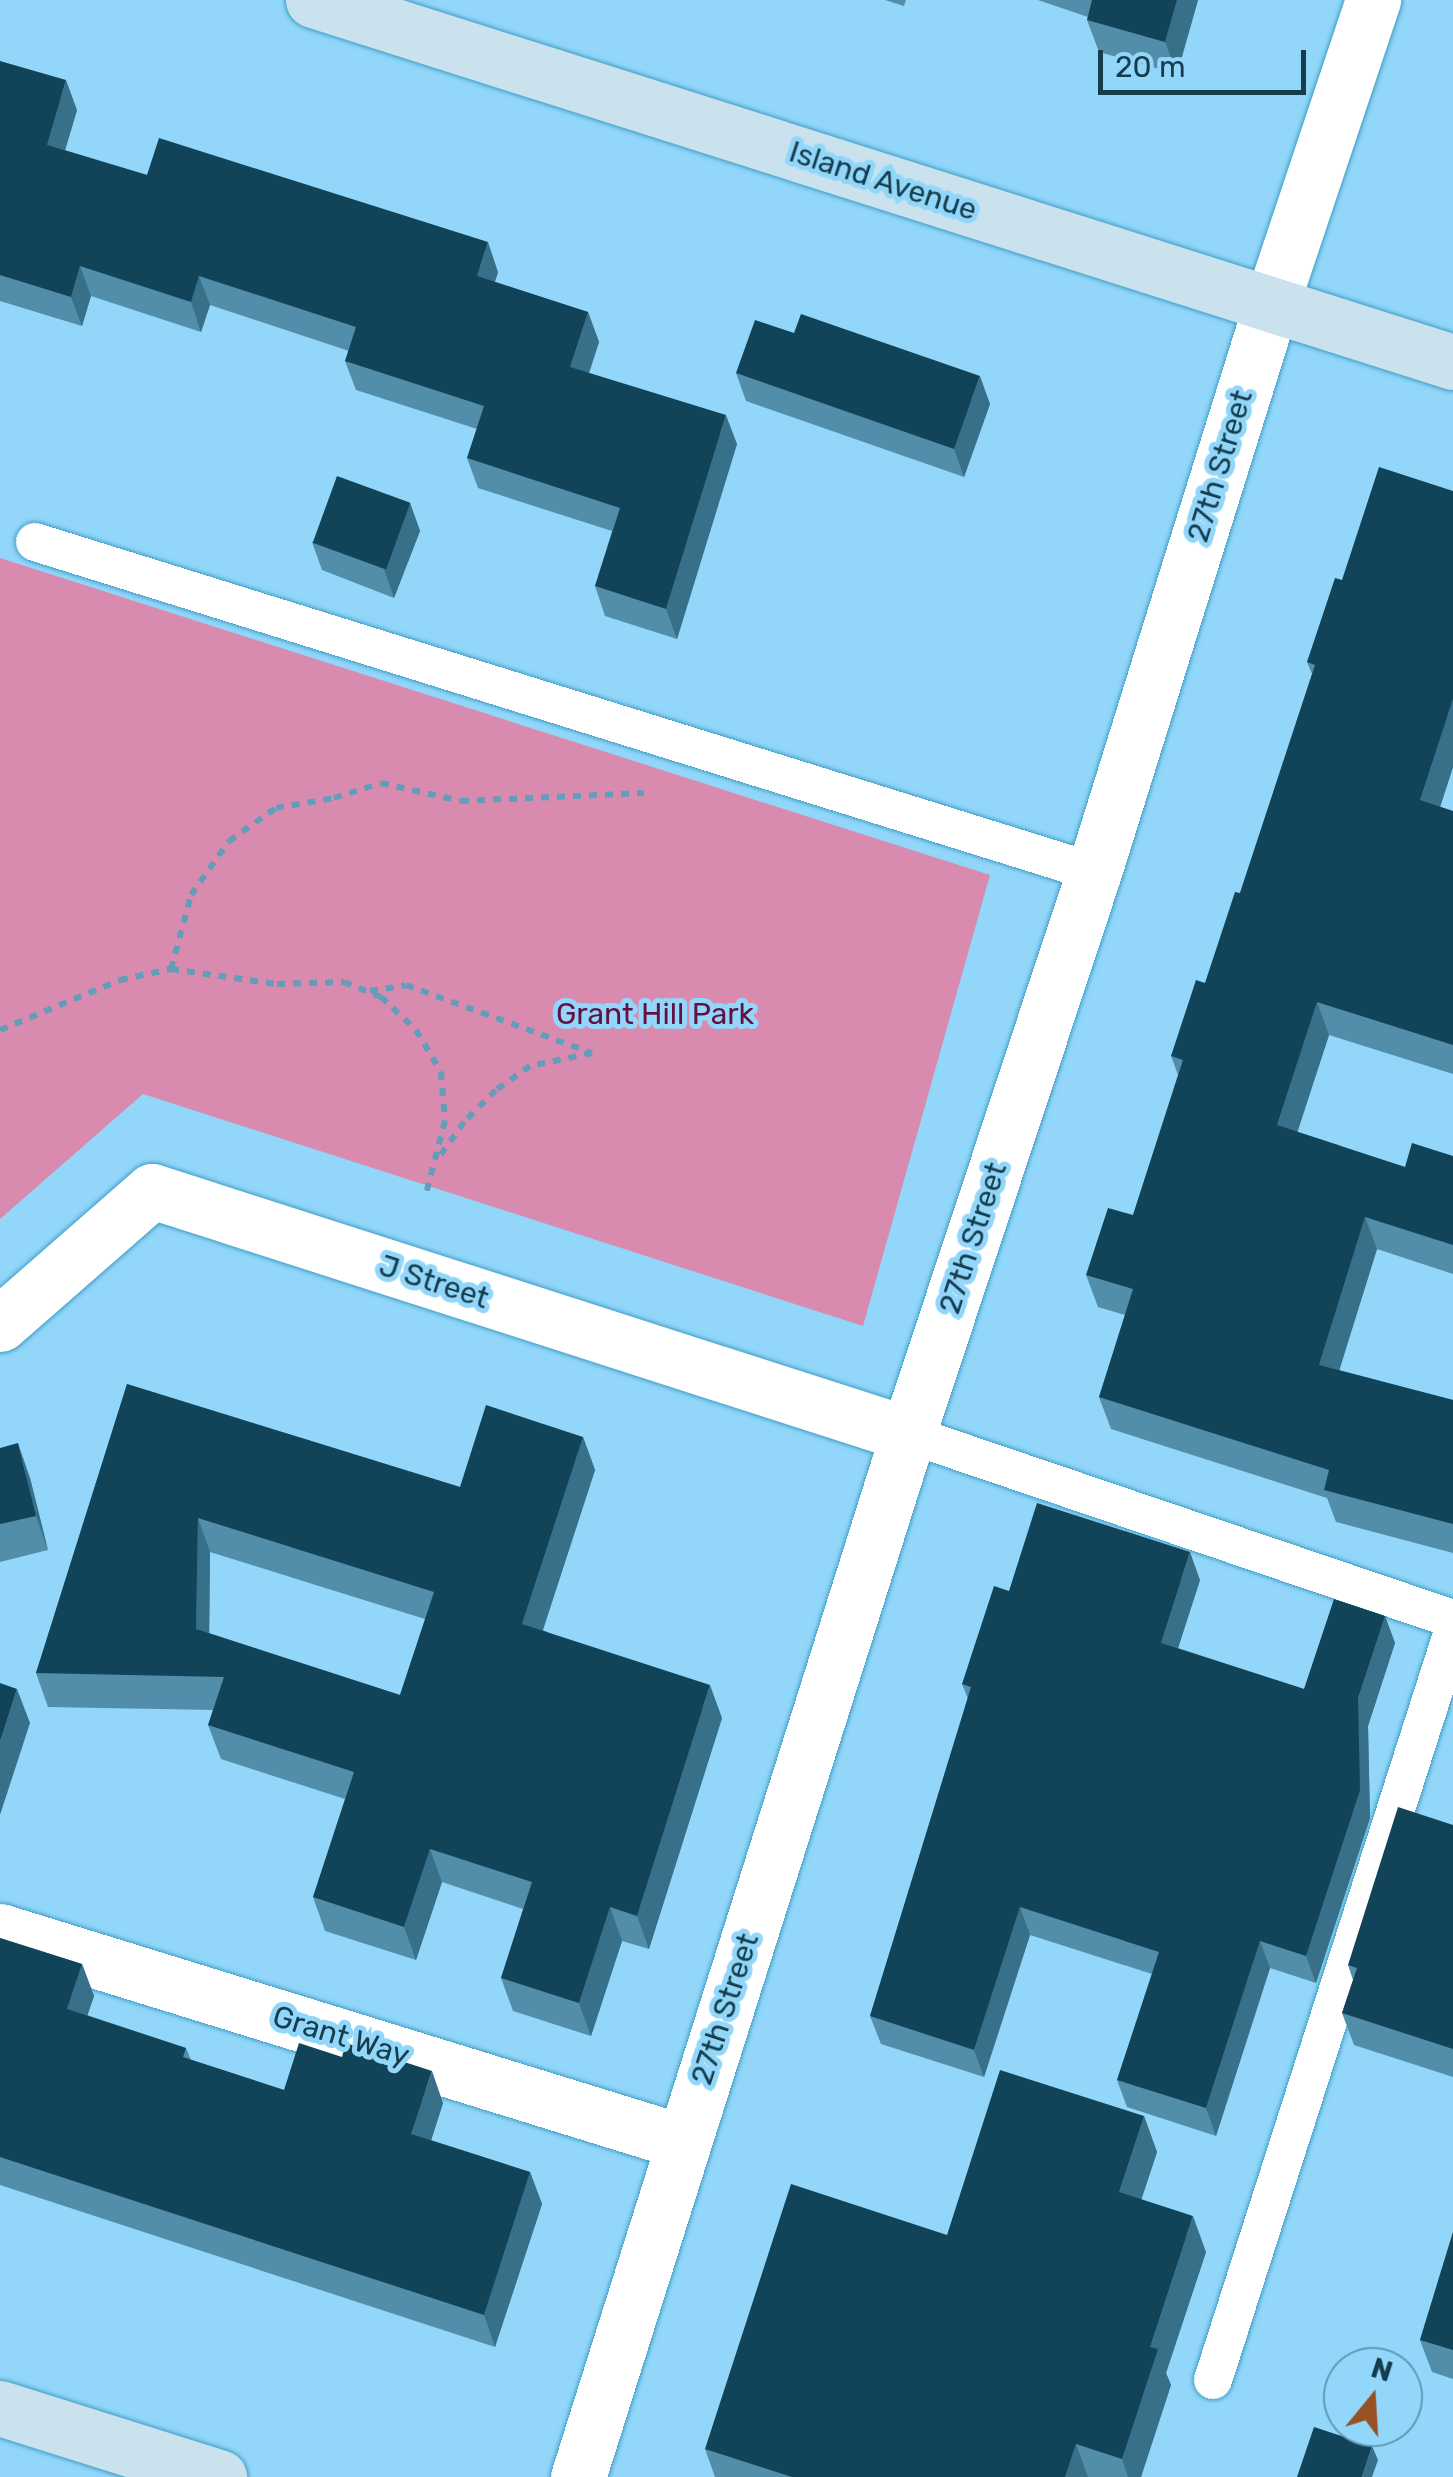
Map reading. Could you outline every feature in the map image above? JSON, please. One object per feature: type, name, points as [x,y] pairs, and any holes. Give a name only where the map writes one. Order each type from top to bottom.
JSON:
[{"type":"street","name":"Island Avenue","points":[[313,0],[1453,362]]},
{"type":"street","name":"27th Street","points":[[578,2477],[908,1434],[1094,872],[1271,305],[1374,0]]},
{"type":"street","name":"J Street","points":[[0,1324],[152,1191],[908,1434]]},
{"type":"street","name":"Grant Way","points":[[0,1931],[683,2142]]},
{"type":"street","points":[[0,2408],[219,2477]]},
{"type":"lane","points":[[35,542],[1094,872]]},
{"type":"lane","points":[[908,1434],[1453,1619]]},
{"type":"lane","points":[[1213,2380],[1453,1631]]},
{"type":"path","points":[[171,969],[191,895],[229,841],[276,808],[334,798],[381,783],[479,802],[659,792]]},
{"type":"path","points":[[0,1030],[120,980],[171,969],[277,984],[344,982],[380,997],[416,1030],[441,1072],[445,1120],[426,1194]]},
{"type":"path","points":[[366,992],[406,985],[592,1053],[530,1066],[496,1090],[464,1122],[436,1162]]},
{"type":"green space","name":"Grant Hill Park","points":[[0,558],[990,875],[863,1326],[143,1094],[0,1219]]},
{"type":"building","points":[[1092,0],[1177,0],[1165,42],[1087,20]]},
{"type":"building","points":[[0,61],[66,80],[47,145],[147,175],[159,138],[488,242],[477,276],[588,312],[570,367],[726,415],[666,609],[595,586],[620,508],[467,458],[484,406],[345,361],[356,327],[199,276],[191,302],[80,266],[71,297],[0,275]]},
{"type":"building","points":[[801,314],[980,376],[954,449],[736,373],[755,320],[794,333]]},
{"type":"building","points":[[1379,467],[1453,491],[1453,699],[1420,800],[1453,811],[1453,1045],[1317,1002],[1277,1125],[1405,1167],[1412,1143],[1453,1156],[1453,1245],[1365,1217],[1319,1365],[1453,1400],[1453,1524],[1324,1490],[1329,1470],[1099,1397],[1133,1289],[1086,1275],[1108,1208],[1133,1215],[1183,1060],[1171,1056],[1196,980],[1205,983],[1235,892],[1240,893],[1315,665],[1307,662],[1335,578],[1342,580]]},
{"type":"building","points":[[337,476],[410,503],[386,569],[313,543]]},
{"type":"building","points":[[127,1384],[460,1487],[486,1405],[583,1437],[522,1624],[710,1685],[637,1916],[610,1907],[579,2003],[501,1978],[532,1882],[430,1849],[404,1927],[313,1897],[354,1772],[208,1725],[224,1677],[36,1673]],"holes":[[[198,1518],[434,1592],[400,1695],[196,1629]]]},
{"type":"building","points":[[18,1443],[36,1516],[0,1524],[0,1448]]},
{"type":"building","points":[[1037,1503],[1190,1552],[1161,1643],[1304,1689],[1334,1599],[1385,1616],[1358,1698],[1360,1790],[1306,1956],[1260,1941],[1206,2108],[1117,2080],[1159,1952],[1020,1907],[974,2050],[870,2016],[971,1687],[962,1684],[994,1586],[1009,1591]]},
{"type":"building","points":[[0,1683],[17,1689],[0,1742]]},
{"type":"building","points":[[1398,1807],[1453,1825],[1453,2049],[1342,2013],[1357,1968],[1348,1965]]},
{"type":"building","points":[[0,1938],[82,1964],[67,2009],[186,2048],[183,2057],[284,2090],[299,2043],[342,2057],[346,2043],[432,2071],[411,2134],[530,2172],[484,2315],[0,2157]]},
{"type":"building","points":[[1000,2070],[1144,2116],[1119,2192],[1193,2216],[1150,2347],[1158,2349],[1122,2459],[1076,2444],[1065,2477],[792,2477],[705,2449],[791,2184],[947,2235]]},
{"type":"building","points":[[1453,2232],[1453,2350],[1420,2340]]},
{"type":"building","points":[[1314,2427],[1323,2430],[1323,2447],[1372,2447],[1362,2477],[1297,2477]]}]
